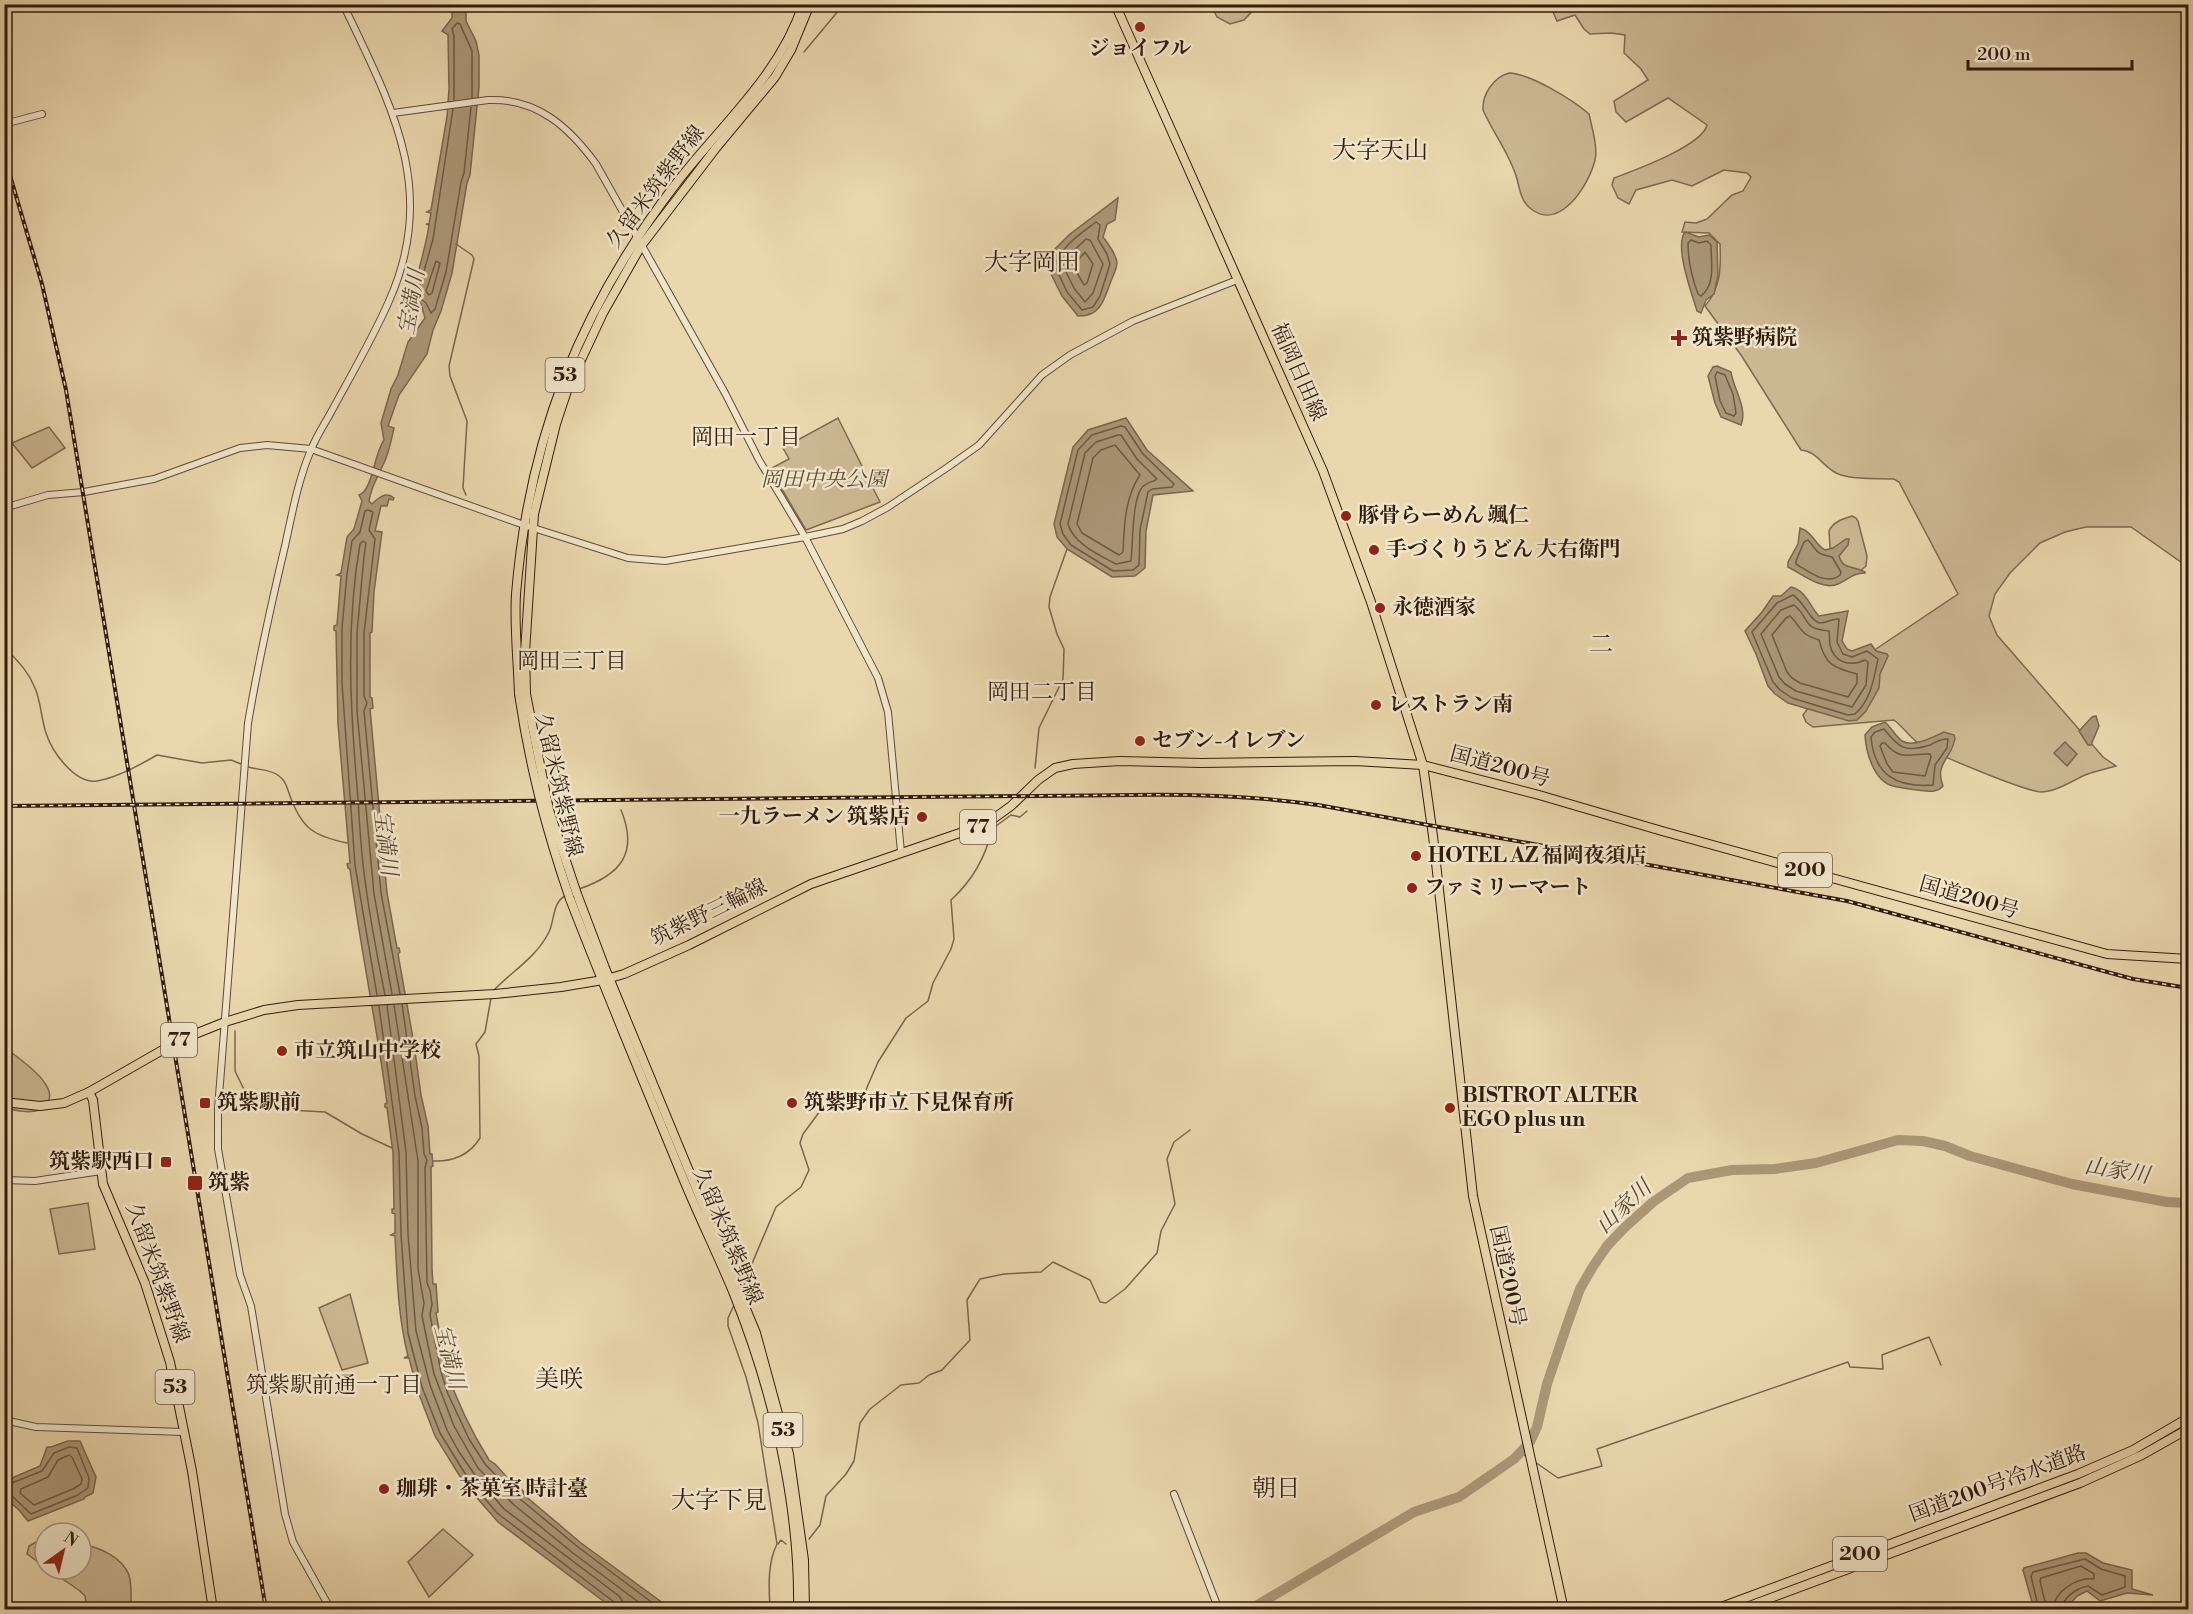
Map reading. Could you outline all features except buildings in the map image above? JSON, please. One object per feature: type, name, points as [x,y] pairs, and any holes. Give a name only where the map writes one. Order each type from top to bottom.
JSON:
[{"type":"highway","name":"国道200号","points":[[1564,1610],[1473,1196],[1423,765],[1539,795],[2107,954],[2188,959]]},
{"type":"highway","name":"国道200号冷水道路","points":[[1713,1610],[2078,1474],[2133,1450],[2188,1418]]},
{"type":"highway","name":"200","points":[[1738,1610],[2080,1483],[2142,1455],[2188,1429]]},
{"type":"main road","name":"久留米筑紫野線","points":[[798,1610],[797,1565],[788,1487],[759,1368],[733,1294],[697,1212],[574,897],[549,810],[523,694],[516,596],[524,525],[540,451],[562,383],[594,309],[636,237],[679,179],[767,74],[785,46],[803,4]]},
{"type":"main road","name":"久留米筑紫野線","points":[[523,694],[534,514],[556,424],[568,388],[603,313],[641,246],[710,155],[775,77],[791,50],[810,4]]},
{"type":"main road","name":"福岡日田線","points":[[1114,4],[1327,480],[1371,602],[1423,765]]},
{"type":"main road","name":"筑紫野三輪線","points":[[4,1102],[40,1106],[64,1103],[89,1092],[172,1044],[225,1022],[264,1010],[561,987],[624,974],[689,945],[811,884],[986,824],[1055,768],[1073,764],[1119,761],[1202,763],[1355,760],[1423,765]]},
{"type":"main road","name":"久留米筑紫野線","points":[[606,979],[756,1333],[789,1454],[804,1560],[806,1610]]},
{"type":"main road","name":"久留米筑紫野線","points":[[89,1092],[93,1100],[103,1184],[145,1283],[170,1362],[192,1471],[213,1610]]},
{"type":"street","points":[[331,1610],[290,1533],[251,1306],[240,1275],[218,1149],[218,1109],[248,723],[256,679],[294,505],[311,449],[388,303],[402,266],[410,214],[409,182],[401,136],[393,113],[343,4]]},
{"type":"street","points":[[393,113],[483,100],[504,99],[521,102],[552,118],[571,133],[596,164],[725,393],[759,460],[805,537],[867,654],[885,696],[888,712],[901,852]]},
{"type":"street","points":[[4,124],[42,114]]},
{"type":"street","points":[[4,508],[48,495],[84,492],[154,479],[240,448],[256,445],[311,449],[524,525],[628,558],[664,561],[805,537],[843,529],[862,521],[888,507],[948,467],[979,445],[1042,375],[1070,355],[1133,321],[1237,280]]},
{"type":"street","points":[[4,1180],[35,1181],[101,1171]]},
{"type":"street","points":[[4,1420],[36,1427],[183,1432]]},
{"type":"street","points":[[1174,1494],[1219,1610]]},
{"type":"green space","points":[[1211,4],[1258,5],[1244,20],[1230,24],[1217,17]]},
{"type":"green space","points":[[1550,5],[2188,5],[2188,567],[2131,527],[2086,527],[2065,532],[2040,543],[2010,573],[1995,594],[1989,616],[1997,635],[2103,757],[2116,766],[2089,774],[2059,788],[2042,792],[2033,791],[1926,748],[1894,720],[1813,727],[1806,722],[1803,715],[1808,708],[1870,653],[1958,594],[1899,482],[1894,479],[1847,477],[1835,473],[1812,454],[1801,450],[1741,355],[1705,306],[1717,285],[1720,269],[1720,244],[1709,233],[1682,232],[1685,222],[1696,223],[1707,219],[1732,195],[1743,191],[1751,177],[1747,173],[1724,170],[1692,186],[1672,180],[1636,190],[1629,204],[1618,198],[1612,185],[1614,178],[1681,149],[1702,133],[1707,125],[1668,98],[1626,122],[1616,112],[1614,101],[1648,80],[1641,69],[1624,53],[1625,35],[1590,34],[1575,15],[1557,21]]},
{"type":"green space","points":[[1509,73],[1518,74],[1540,83],[1589,114],[1596,149],[1592,170],[1571,203],[1552,215],[1541,214],[1525,202],[1510,161],[1483,110],[1490,87],[1498,78]]},
{"type":"green space","name":"岡田中央公園","points":[[838,418],[880,502],[806,530],[770,469],[789,459],[783,448]]},
{"type":"green space","points":[[49,427],[65,448],[32,468],[12,443]]},
{"type":"green space","points":[[1852,516],[1858,521],[1867,556],[1866,566],[1860,571],[1831,563],[1829,531],[1835,523]]},
{"type":"green space","points":[[4,1047],[30,1067],[46,1084],[49,1093],[48,1102],[41,1109],[23,1111],[5,1107]]},
{"type":"green space","points":[[88,1203],[95,1249],[59,1254],[50,1209]]},
{"type":"green space","points":[[350,1294],[368,1363],[342,1370],[319,1308]]},
{"type":"green space","points":[[443,1529],[473,1555],[429,1597],[408,1562]]},
{"type":"green space","points":[[33,1544],[33,1558],[27,1554],[29,1546]]},
{"type":"green space","points":[[93,1547],[95,1548],[115,1558],[126,1569],[131,1583],[131,1609],[87,1609],[85,1596],[65,1581],[93,1581]]},
{"type":"water","name":"宝満川","points":[[452,5],[466,5],[466,21],[476,41],[479,55],[479,87],[470,175],[452,273],[441,311],[427,354],[399,395],[388,426],[394,428],[388,452],[369,501],[372,504],[385,495],[394,498],[389,499],[387,506],[381,506],[375,531],[382,532],[374,592],[372,632],[370,633],[370,697],[373,708],[370,709],[387,893],[397,948],[400,952],[398,954],[428,1126],[430,1154],[432,1154],[432,1269],[433,1284],[436,1284],[438,1312],[436,1313],[450,1381],[465,1416],[489,1460],[524,1492],[523,1494],[581,1543],[671,1609],[614,1609],[498,1522],[464,1483],[435,1436],[417,1389],[409,1358],[404,1358],[408,1356],[400,1311],[395,1236],[391,1235],[395,1233],[395,1214],[392,1213],[394,1209],[393,1153],[378,1044],[350,869],[347,864],[350,863],[338,724],[334,626],[337,625],[341,576],[337,575],[341,573],[347,537],[354,529],[362,501],[359,495],[367,486],[384,440],[381,423],[408,342],[425,318],[421,304],[417,308],[416,317],[409,326],[399,326],[400,323],[406,324],[424,250],[429,225],[426,224],[429,224],[431,213],[427,212],[431,210],[447,117],[448,35],[442,31],[452,18]]},
{"type":"water","points":[[1118,198],[1115,220],[1107,224],[1103,237],[1115,256],[1116,270],[1097,310],[1086,316],[1078,316],[1062,296],[1048,268],[1053,251],[1070,234]]},
{"type":"water","points":[[1685,232],[1699,237],[1709,235],[1717,242],[1718,275],[1714,294],[1706,300],[1701,313],[1697,311],[1683,259],[1682,239]]},
{"type":"water","points":[[1717,366],[1731,372],[1743,412],[1741,425],[1721,417],[1715,403],[1708,376],[1713,367]]},
{"type":"water","points":[[1126,418],[1147,450],[1193,491],[1153,495],[1146,531],[1145,568],[1135,576],[1112,577],[1067,549],[1057,537],[1054,524],[1073,447],[1088,430]]},
{"type":"water","points":[[1800,528],[1825,550],[1849,539],[1848,545],[1839,556],[1846,565],[1865,573],[1854,575],[1832,586],[1819,584],[1788,567],[1788,562],[1798,544]]},
{"type":"water","points":[[1791,587],[1804,595],[1819,616],[1848,611],[1842,641],[1847,649],[1852,651],[1871,644],[1876,651],[1888,656],[1880,674],[1879,688],[1866,711],[1857,720],[1849,721],[1788,703],[1768,686],[1745,631],[1773,596],[1781,596]]},
{"type":"water","points":[[2096,716],[2099,726],[2091,745],[2088,745],[2079,731],[2092,717]]},
{"type":"water","points":[[1885,722],[1902,741],[1907,743],[1923,741],[1944,732],[1954,735],[1951,751],[1942,766],[1943,786],[1940,789],[1931,791],[1893,786],[1886,783],[1876,772],[1869,758],[1865,735],[1872,727]]},
{"type":"water","points":[[2065,742],[2077,754],[2067,766],[2054,753]]},
{"type":"water","points":[[68,1441],[80,1441],[96,1477],[93,1493],[84,1499],[28,1521],[5,1498],[5,1481],[40,1466],[47,1447]]},
{"type":"water","points":[[2078,1553],[2086,1553],[2103,1563],[2132,1570],[2132,1589],[2153,1595],[2127,1593],[2100,1601],[2087,1591],[2077,1596],[2066,1609],[2034,1609],[2024,1568]]},
{"type":"waterway","points":[[804,52],[844,4]]},
{"type":"waterway","points":[[456,244],[474,259],[449,366],[450,376],[467,421],[463,488],[466,495]]},
{"type":"waterway","points":[[1035,768],[1039,728],[1063,679],[1064,649],[1049,607],[1050,597],[1067,549]]},
{"type":"waterway","points":[[4,648],[22,666],[32,682],[39,699],[46,733],[53,749],[73,772],[89,781],[97,781],[128,771],[157,755],[202,763],[231,760],[241,764]]},
{"type":"waterway","points":[[248,767],[279,776],[285,782],[299,816],[305,824],[318,834],[347,843]]},
{"type":"waterway","points":[[579,889],[605,877],[622,861],[628,839],[621,810]]},
{"type":"waterway","points":[[742,1293],[776,1207],[801,1187],[809,1170],[800,1143],[803,1134],[823,1107],[831,1101],[860,1098],[865,1092],[878,1062],[906,1018],[928,1001],[933,983],[954,939],[951,900],[977,868],[992,829],[1011,815],[1020,817],[1027,811]]},
{"type":"waterway","points":[[493,991],[544,941],[551,927],[558,902],[566,895]]},
{"type":"waterway","points":[[433,1161],[460,1156],[471,1149],[480,1138],[479,1056],[476,1044],[485,1032],[491,998]]},
{"type":"waterway","points":[[235,1031],[235,1071],[253,1108],[325,1112],[362,1134],[392,1148]]},
{"type":"waterway","points":[[809,1539],[820,1525],[826,1496],[846,1474],[854,1461],[860,1423],[870,1409],[901,1385],[919,1383],[929,1375],[942,1370],[970,1340],[967,1300],[980,1279],[1004,1274],[1041,1272],[1053,1262],[1090,1280],[1100,1302],[1106,1303],[1125,1289],[1157,1253],[1161,1231],[1175,1204],[1167,1159],[1174,1142],[1190,1130]]},
{"type":"waterway","name":"山家川","points":[[1249,1610],[1414,1512],[1459,1497],[1514,1459],[1530,1442],[1537,1427],[1547,1384],[1568,1322],[1580,1289],[1592,1268],[1607,1246],[1624,1228],[1653,1202],[1688,1178],[1732,1170],[1775,1169],[1816,1163],[1898,1140],[1923,1141],[2072,1184],[2167,1202],[2188,1203]]},
{"type":"waterway","points":[[734,1305],[728,1318],[728,1326],[746,1377],[758,1423],[777,1544],[770,1568],[770,1610]]},
{"type":"waterway","points":[[1535,1462],[1558,1478],[1602,1466],[1597,1449],[1848,1362],[1850,1367],[1883,1369],[1882,1355],[1929,1337],[1941,1365]]},
{"type":"waterway","name":"山家川","points":[[1520,1453],[1526,1456]]},
{"type":"waterway","points":[[778,1544],[781,1540],[786,1544]]},
{"type":"railway","points":[[4,155],[42,284],[66,390],[266,1610]]},
{"type":"railway","points":[[4,806],[1225,796],[1318,805],[1847,901],[2133,979],[2188,988]]},
{"type":"place","name":"ジョイフル","points":[[1140,27]]},
{"type":"place","name":"筑紫野病院","points":[[1679,338]]},
{"type":"place","name":"豚骨らーめん 颯仁","points":[[1346,516]]},
{"type":"place","name":"手づくりうどん 大右衛門","points":[[1374,550]]},
{"type":"place","name":"永徳酒家","points":[[1380,608]]},
{"type":"place","name":"レストラン南","points":[[1376,705]]},
{"type":"place","name":"セブン-イレブン","points":[[1140,741]]},
{"type":"place","name":"一九ラーメン 筑紫店","points":[[922,817]]},
{"type":"place","name":"HOTEL AZ 福岡夜須店","points":[[1416,856]]},
{"type":"place","name":"ファミリーマート","points":[[1412,888]]},
{"type":"place","name":"市立筑山中学校","points":[[282,1051]]},
{"type":"place","name":"筑紫駅前","points":[[205,1103]]},
{"type":"place","name":"筑紫野市立下見保育所","points":[[792,1103]]},
{"type":"place","name":"BISTROT ALTER EGO plus un","points":[[1450,1108]]},
{"type":"place","name":"筑紫駅西口","points":[[166,1162]]},
{"type":"place","name":"筑紫","points":[[195,1183]]},
{"type":"place","name":"珈琲・茶菓室 時計臺","points":[[384,1489]]},
{"type":"district","name":"大字天山","points":[[1380,151]]},
{"type":"district","name":"大字岡田","points":[[1032,263]]},
{"type":"district","name":"岡田一丁目","points":[[746,437]]},
{"type":"district","name":"二","points":[[1601,645]]},
{"type":"district","name":"岡田三丁目","points":[[572,661]]},
{"type":"district","name":"岡田二丁目","points":[[1042,692]]},
{"type":"district","name":"美咲","points":[[559,1380]]},
{"type":"district","name":"筑紫駅前通一丁目","points":[[334,1385]]},
{"type":"district","name":"朝日","points":[[1276,1489]]},
{"type":"district","name":"大字下見","points":[[719,1501]]}]
